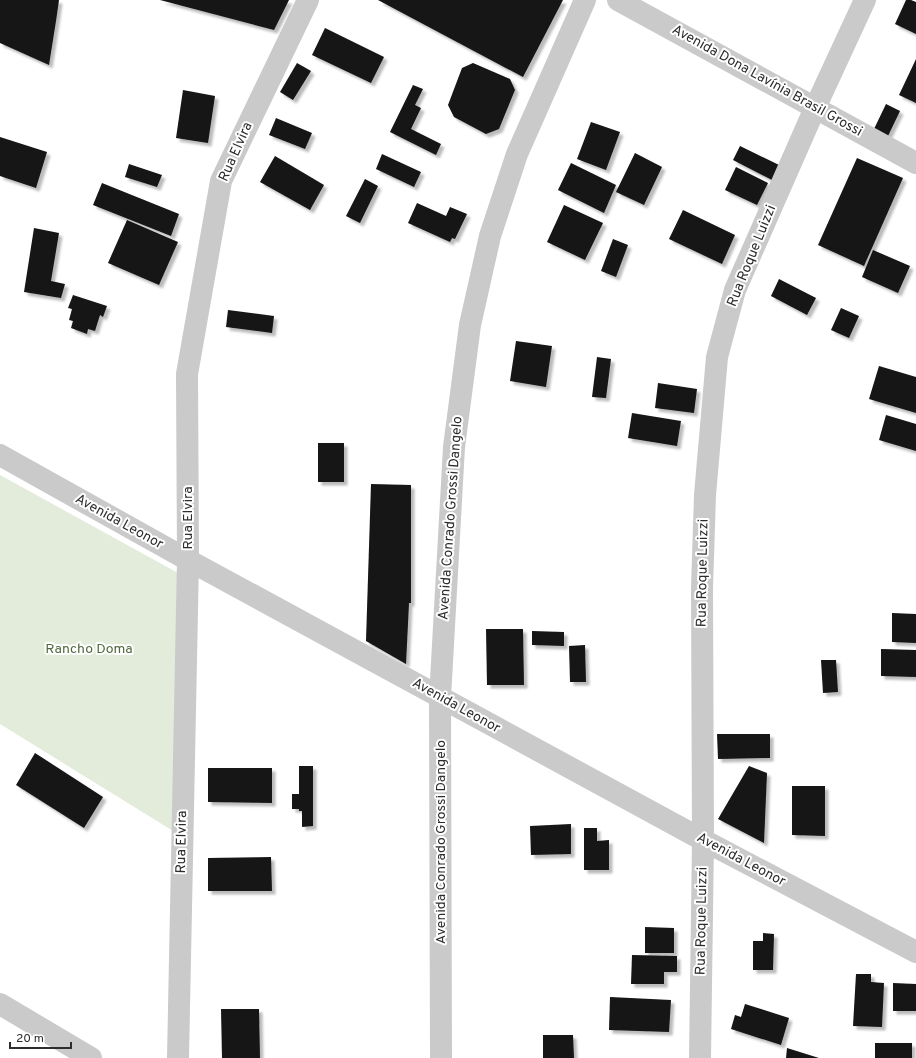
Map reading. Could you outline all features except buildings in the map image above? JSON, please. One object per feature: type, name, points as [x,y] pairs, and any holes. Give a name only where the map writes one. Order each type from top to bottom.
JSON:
[{"type":"street","name":"Rua Elvira","points":[[178,1058],[188,560],[186,374],[221,181],[308,0]]},
{"type":"street","name":"Avenida Conrado Grossi Dangelo","points":[[441,1058],[440,698],[454,447],[470,325],[490,236],[517,154],[585,0]]},
{"type":"street","name":"Avenida Dona Lavínia Brasil Grossi","points":[[618,0],[916,163]]},
{"type":"street","name":"Rua Roque Luizzi","points":[[700,1058],[703,840],[702,588],[705,495],[716,356],[735,290],[815,108],[865,0]]},
{"type":"street","name":"Avenida Leonor","points":[[0,455],[440,698],[703,840],[916,952]]},
{"type":"street","points":[[0,1004],[91,1058]]},
{"type":"green space","name":"Rancho Doma","points":[[0,475],[178,573],[178,834],[0,724]]}]
